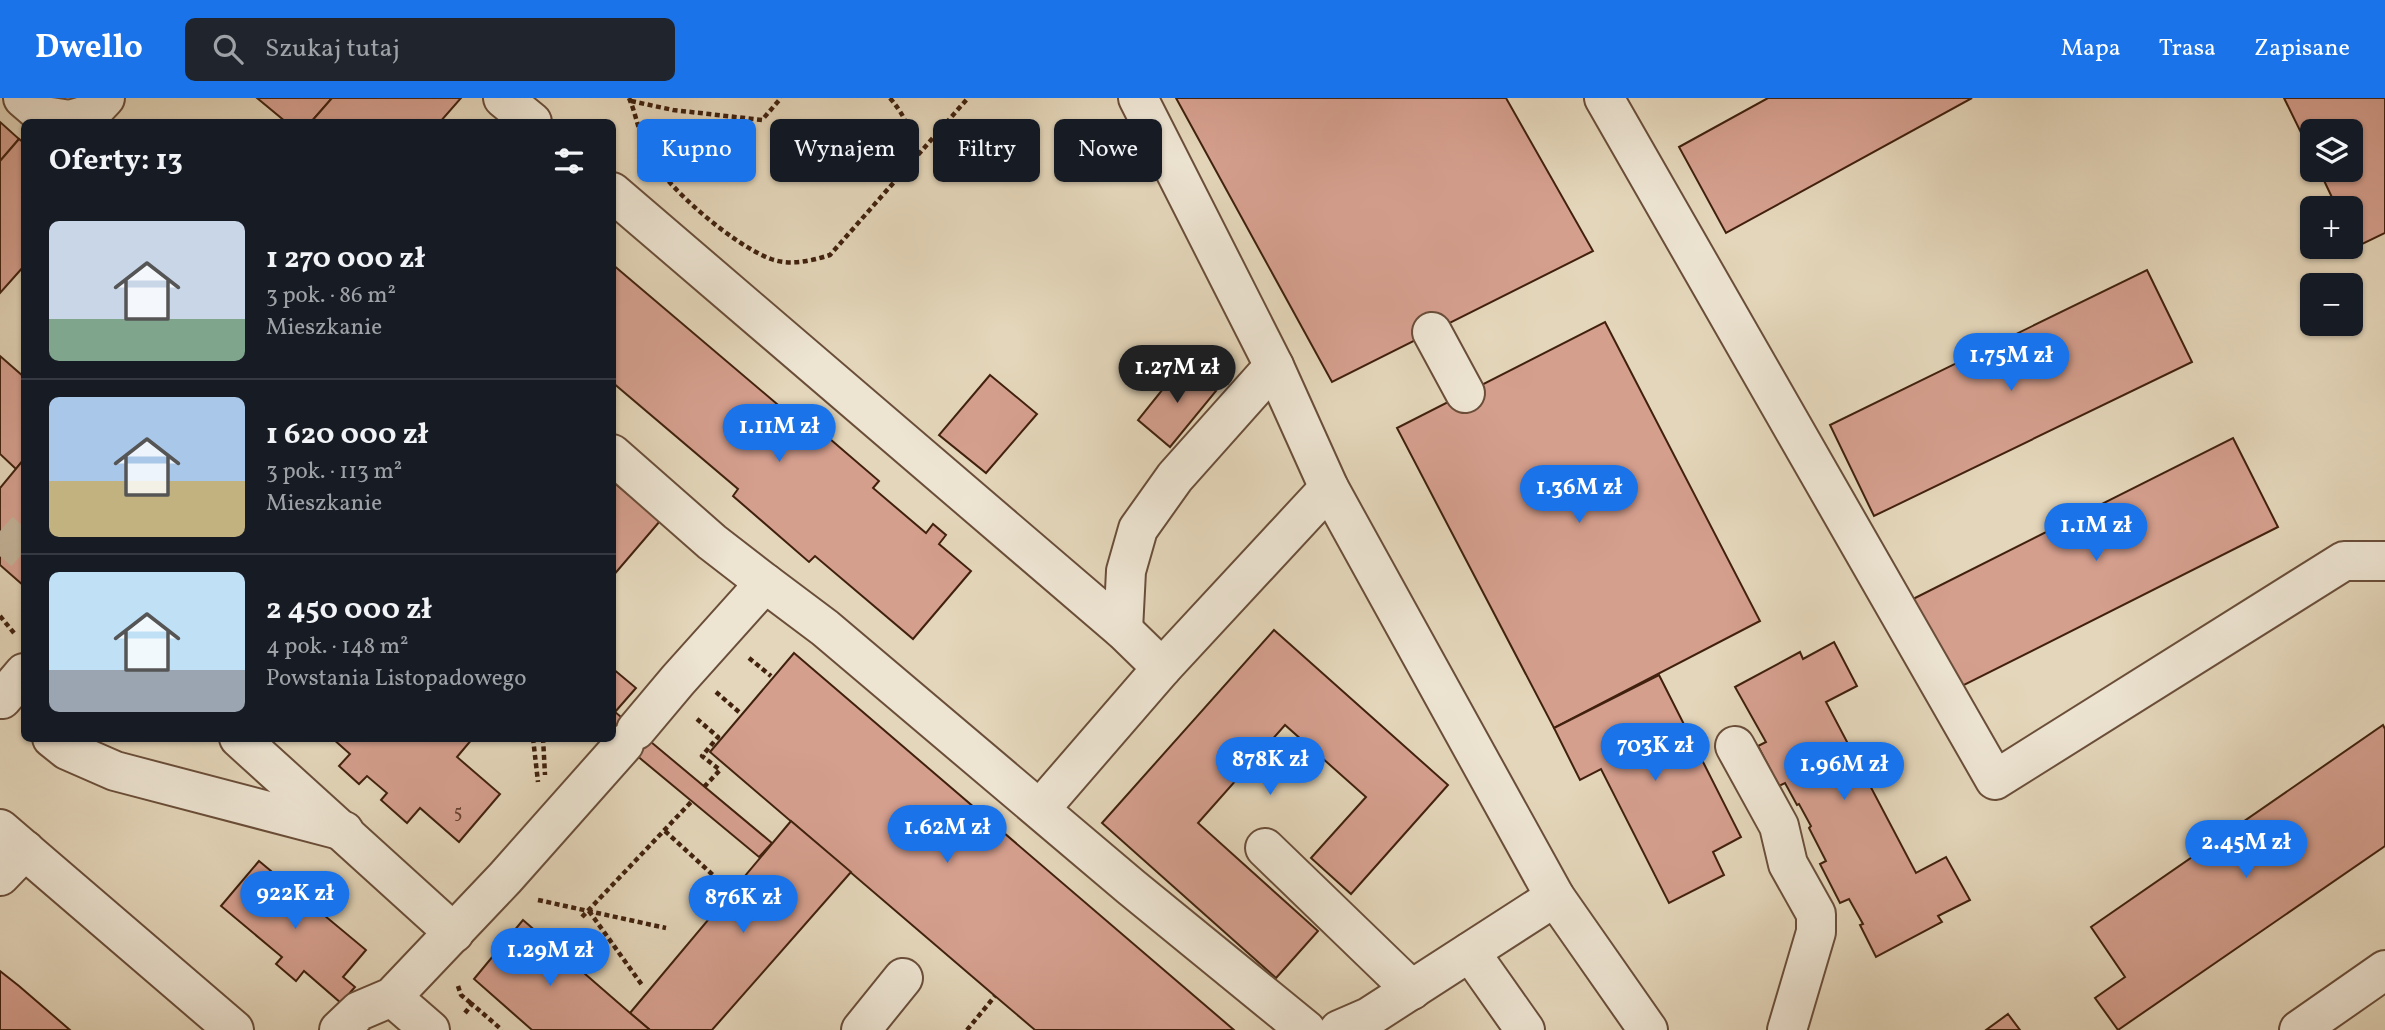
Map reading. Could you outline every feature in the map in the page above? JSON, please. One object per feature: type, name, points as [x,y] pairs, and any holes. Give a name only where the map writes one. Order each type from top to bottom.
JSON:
[{"type":"street","points":[[23,98],[44,117],[61,119]]},
{"type":"street","points":[[73,119],[90,114],[106,98]]},
{"type":"street","points":[[483,119],[502,98],[528,119]]},
{"type":"street","points":[[1138,98],[1274,366],[1329,488],[1555,897],[1648,1030]]},
{"type":"street","points":[[1604,98],[1995,780],[2344,561],[2385,561]]},
{"type":"street","points":[[616,195],[1123,630],[1162,668]]},
{"type":"street","points":[[1432,332],[1465,393]]},
{"type":"street","points":[[1123,630],[1126,571],[1138,529],[1175,477],[1274,366]]},
{"type":"street","points":[[616,458],[712,542],[825,628],[1131,887],[1306,1030]]},
{"type":"street","points":[[1040,809],[1162,668],[1329,488]]},
{"type":"street","points":[[388,1014],[454,933],[765,583]]},
{"type":"street","points":[[57,742],[67,750],[115,771],[344,831]]},
{"type":"street","points":[[244,742],[454,933]]},
{"type":"street","points":[[1735,746],[1779,826],[1788,864],[1816,914],[1816,932],[1787,1030]]},
{"type":"street","points":[[1265,848],[1412,990]]},
{"type":"street","points":[[8,852],[234,1030]]},
{"type":"street","points":[[1339,1030],[1369,1017],[1555,897]]},
{"type":"street","points":[[1470,952],[1525,1030]]},
{"type":"street","points":[[2299,1030],[2385,970]]},
{"type":"street","points":[[861,1030],[903,978]]},
{"type":"street","points":[[339,1030],[359,1011],[444,1026]]},
{"type":"path","points":[[630,100],[673,110],[762,120],[781,98]]},
{"type":"path","points":[[890,98],[905,119]]},
{"type":"path","points":[[919,155],[968,98]]},
{"type":"path","points":[[630,100],[647,150],[673,188],[740,243],[773,260],[806,262],[830,255],[895,182]]},
{"type":"path","points":[[0,616],[15,633]]},
{"type":"path","points":[[746,655],[771,676]]},
{"type":"path","points":[[714,690],[739,712]]},
{"type":"path","points":[[687,723],[693,716],[718,737],[702,755],[720,770],[705,787]]},
{"type":"path","points":[[533,742],[538,782],[543,790],[543,742]]},
{"type":"path","points":[[583,917],[692,801]]},
{"type":"path","points":[[665,831],[714,876]]},
{"type":"path","points":[[528,897],[666,928]]},
{"type":"path","points":[[589,911],[592,919],[642,985]]},
{"type":"path","points":[[460,980],[459,990],[502,1030]]},
{"type":"path","points":[[967,1030],[995,996]]},
{"type":"path","points":[[444,1026],[472,1004]]},
{"type":"building","points":[[257,98],[332,98],[314,119],[282,119]]},
{"type":"building","points":[[332,98],[461,98],[443,119],[314,119]]},
{"type":"building","points":[[1176,98],[1506,98],[1593,251],[1332,382]]},
{"type":"building","points":[[1768,98],[1972,98],[1726,233],[1679,147]]},
{"type":"building","points":[[2284,98],[2385,98],[2385,233],[2363,244],[2363,196],[2331,196],[2325,182],[2363,182],[2363,119],[2300,119],[2300,131]]},
{"type":"building","points":[[0,122],[19,139],[0,161]]},
{"type":"building","points":[[19,139],[21,141],[21,269],[0,293],[0,161]]},
{"type":"building","points":[[616,267],[797,421],[802,415],[879,481],[873,488],[926,533],[933,524],[946,535],[939,544],[971,571],[913,639],[815,556],[809,562],[733,496],[738,489],[616,385]]},
{"type":"building","points":[[2147,270],[2192,362],[1874,516],[1830,425]]},
{"type":"building","points":[[1605,322],[1760,621],[1554,728],[1397,428]]},
{"type":"building","points":[[0,356],[21,374],[21,463],[16,469],[0,454]]},
{"type":"building","points":[[1183,364],[1216,391],[1170,447],[1138,420]]},
{"type":"building","points":[[990,375],[1037,414],[986,473],[939,435]]},
{"type":"building","points":[[2233,438],[2278,527],[1958,688],[1913,599]]},
{"type":"building","points":[[21,463],[21,583],[0,565],[0,488]]},
{"type":"building","points":[[616,484],[660,521],[616,572]]},
{"type":"building","points":[[1274,630],[1448,785],[1351,894],[1311,858],[1366,797],[1285,725],[1198,823],[1318,931],[1276,978],[1102,823]]},
{"type":"building","points":[[1834,642],[1857,686],[1826,702],[1916,873],[1946,857],[1970,900],[1938,916],[1942,922],[1876,957],[1860,925],[1863,924],[1849,899],[1840,903],[1820,864],[1826,861],[1799,804],[1797,805],[1785,783],[1779,786],[1758,746],[1766,742],[1735,687],[1800,652],[1803,659]]},
{"type":"building","points":[[794,653],[1234,1030],[1035,1030],[710,752]]},
{"type":"building","points":[[616,671],[636,688],[616,711]]},
{"type":"building","points":[[1659,675],[1741,837],[1713,852],[1724,875],[1669,903],[1601,769],[1580,780],[1554,728]]},
{"type":"building","points":[[616,713],[772,843],[759,857],[616,738]]},
{"type":"building","points":[[2383,725],[2385,846],[2118,1030],[2095,998],[2125,977],[2091,927]]},
{"type":"building","points":[[336,742],[470,742],[457,757],[500,794],[459,842],[420,808],[407,823],[381,800],[387,793],[367,776],[359,784],[339,766],[350,754]]},
{"type":"building","points":[[791,821],[851,872],[712,1030],[650,1030],[630,1013]]},
{"type":"building","points":[[259,861],[366,950],[343,977],[355,987],[341,1003],[304,971],[296,981],[276,964],[282,957],[221,906]]},
{"type":"building","points":[[523,920],[650,1030],[532,1030],[474,979]]},
{"type":"building","points":[[0,971],[19,986],[70,1030],[0,1030]]},
{"type":"building","points":[[2008,1014],[2020,1030],[1986,1030]]},
{"type":"tunnel","points":[[0,531],[21,549]]}]
